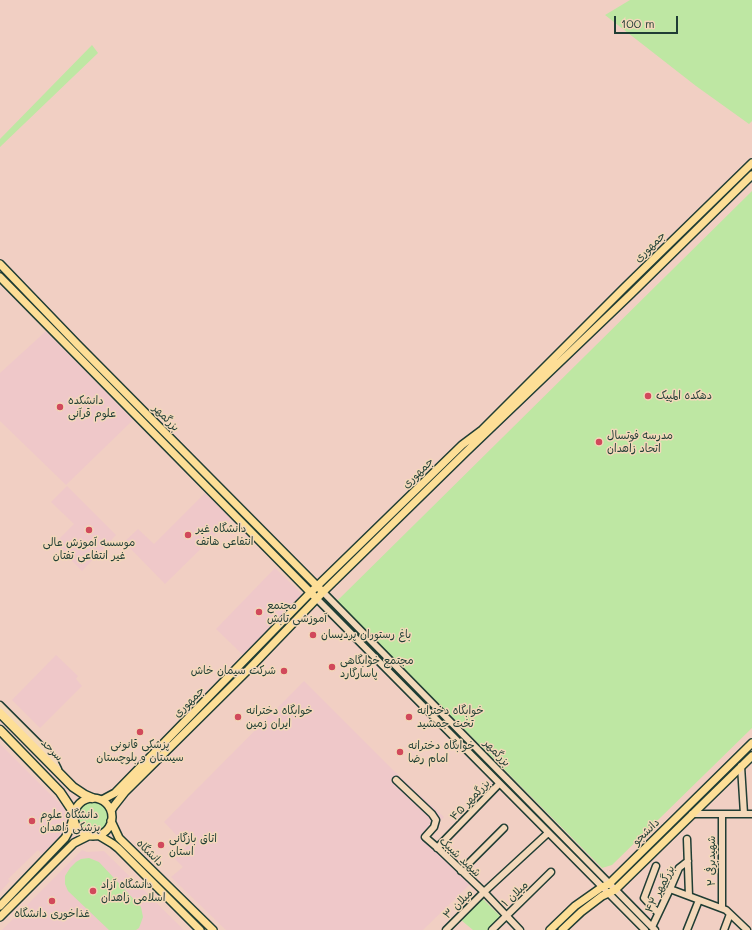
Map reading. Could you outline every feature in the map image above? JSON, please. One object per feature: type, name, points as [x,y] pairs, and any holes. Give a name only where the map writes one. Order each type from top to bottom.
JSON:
[{"type":"highway","name":"سرحد","points":[[0,713],[79,792],[92,798]]},
{"type":"highway","points":[[0,730],[60,792],[74,815]]},
{"type":"main road","name":"جمهوری","points":[[465,448],[625,287],[752,163]]},
{"type":"main road","name":"جمهوری","points":[[111,811],[125,792],[317,599],[321,589],[465,448],[631,294],[752,175]]},
{"type":"main road","name":"بزرگمهر","points":[[0,264],[77,344],[321,589]]},
{"type":"main road","name":"بزرگمهر","points":[[0,277],[317,599]]},
{"type":"main road","points":[[625,287],[631,294]]},
{"type":"main road","points":[[244,525],[250,518]]},
{"type":"main road","name":"جمهوری","points":[[102,800],[115,793],[311,592],[321,589]]},
{"type":"main road","points":[[242,664],[248,670]]},
{"type":"main road","name":"دانشجو","points":[[550,930],[575,906],[605,885],[752,744]]},
{"type":"main road","name":"دانشجو","points":[[562,930],[581,912],[602,896],[612,892],[752,756]]},
{"type":"main road","points":[[0,906],[65,838],[70,829],[76,808],[82,801],[97,798],[106,803],[111,811],[111,821],[107,830],[98,835],[88,836],[74,843],[0,917]]},
{"type":"main road","points":[[74,815],[76,827],[88,836]]},
{"type":"main road","name":"دانشگاه","points":[[111,821],[119,838],[213,930]]},
{"type":"main road","name":"دانشگاه","points":[[98,835],[118,848],[200,930]]},
{"type":"street","name":"بزرگمهر","points":[[321,589],[502,774],[605,885],[654,928]]},
{"type":"street","name":"بزرگمهر","points":[[317,599],[548,833],[605,885]]},
{"type":"street","points":[[424,707],[430,701]]},
{"type":"street","points":[[0,705],[52,757],[61,774]]},
{"type":"street","points":[[741,766],[744,814]]},
{"type":"street","name":"بزرگمهر ۴۵","points":[[437,848],[498,782],[502,774]]},
{"type":"street","name":"شهید شیبک","points":[[396,780],[432,814],[436,820],[434,827],[425,837],[484,892],[520,930]]},
{"type":"street","points":[[692,814],[752,814]]},
{"type":"street","name":"شهیدبرفی ۲","points":[[722,814],[722,908]]},
{"type":"street","points":[[461,871],[504,828]]},
{"type":"street","name":"میلان ۳","points":[[446,930],[484,892],[548,833]]},
{"type":"street","points":[[687,839],[689,896]]},
{"type":"street","name":"بزرگمهر ۴۲","points":[[654,928],[658,914],[679,868],[688,861]]},
{"type":"street","points":[[656,866],[644,898],[658,914]]},
{"type":"street","name":"میلان ۱","points":[[492,930],[551,872]]},
{"type":"street","points":[[670,889],[726,910],[747,930]]},
{"type":"street","name":"بزرگمهر","points":[[612,892],[644,930]]},
{"type":"street","points":[[687,930],[699,900]]},
{"type":"street","points":[[724,930],[730,914]]},
{"type":"shaded area","name":"دانشکده علوم قرآنی","points":[[46,331],[133,420],[66,485],[0,421],[0,373]]},
{"type":"shaded area","name":"موسسه آموزش عالی غیر انتفاعی تفتان","points":[[67,486],[116,535],[82,571],[55,543],[74,524],[51,502]]},
{"type":"shaded area","name":"دانشگاه غیر انتفاعی هاتف","points":[[205,493],[231,519],[165,584],[124,542],[138,529],[154,544]]},
{"type":"shaded area","name":"مجتمع آموزشی تابش","points":[[275,568],[303,595],[243,655],[216,629]]},
{"type":"shaded area","points":[[56,655],[78,676],[76,679],[82,686],[40,728],[12,700]]},
{"type":"shaded area","points":[[304,681],[392,769],[444,817],[423,838],[470,884],[423,930],[226,930],[171,877],[183,867],[175,859],[187,846],[164,822]]},
{"type":"shaded area","name":"دانشگاه علوم پزشکی زاهدان","points":[[0,744],[65,809],[64,832],[42,854],[38,850],[8,879],[10,881],[0,892]]},
{"type":"shaded area","name":"دانشگاه آزاد اسلامی زاهدان","points":[[82,850],[87,852],[104,851],[184,930],[2,930]]},
{"type":"green space","points":[[630,0],[752,0],[752,121],[749,124],[696,86],[605,15]]},
{"type":"green space","points":[[92,45],[98,53],[0,147],[0,139]]},
{"type":"green space","name":"دهکده المپیک","points":[[752,191],[752,728],[612,865],[602,868],[337,601]]},
{"type":"green space","points":[[93,802],[99,803],[107,811],[107,823],[99,831],[93,832],[87,831],[79,823],[78,817],[79,811],[87,803]]},
{"type":"green space","points":[[89,858],[99,862],[141,907],[143,917],[139,928],[136,930],[109,930],[68,891],[65,884],[65,876],[70,868],[81,859]]},
{"type":"green space","points":[[482,898],[501,917],[488,930],[473,930],[461,920]]},
{"type":"place","name":"دهکده المپیک","points":[[648,396]]},
{"type":"place","name":"دانشکده علوم قرآنی","points":[[60,407]]},
{"type":"place","name":"مدرسه فوتسال اتحاد زاهدان","points":[[599,442]]},
{"type":"place","name":"موسسه آموزش عالی غیر انتفاعی تفتان","points":[[89,530]]},
{"type":"place","name":"دانشگاه غیر انتفاعی هاتف","points":[[188,535]]},
{"type":"place","name":"مجتمع آموزشی تابش","points":[[259,612]]},
{"type":"place","name":"باغ رستوران پردیسان","points":[[313,635]]},
{"type":"place","name":"مجتمع خوابگاهی پاسارگارد","points":[[332,667]]},
{"type":"place","name":"شرکت سیمان خاش","points":[[284,671]]},
{"type":"place","name":"خوابگاه دخترانه ایران زمین","points":[[238,717]]},
{"type":"place","name":"خوابگاه دخترانه تخت جمشید","points":[[409,717]]},
{"type":"place","name":"پزشکی قانونی سیستان و بلوچستان","points":[[140,732]]},
{"type":"place","name":"خوابگاه دخترانه امام رضا","points":[[400,752]]},
{"type":"place","name":"دانشگاه علوم پزشکی زاهدان","points":[[32,821]]},
{"type":"place","name":"اتاق بازگانی استان","points":[[161,845]]},
{"type":"place","name":"دانشگاه آزاد اسلامی زاهدان","points":[[93,891]]},
{"type":"place","name":"غذاخوری دانشگاه","points":[[52,901]]}]
